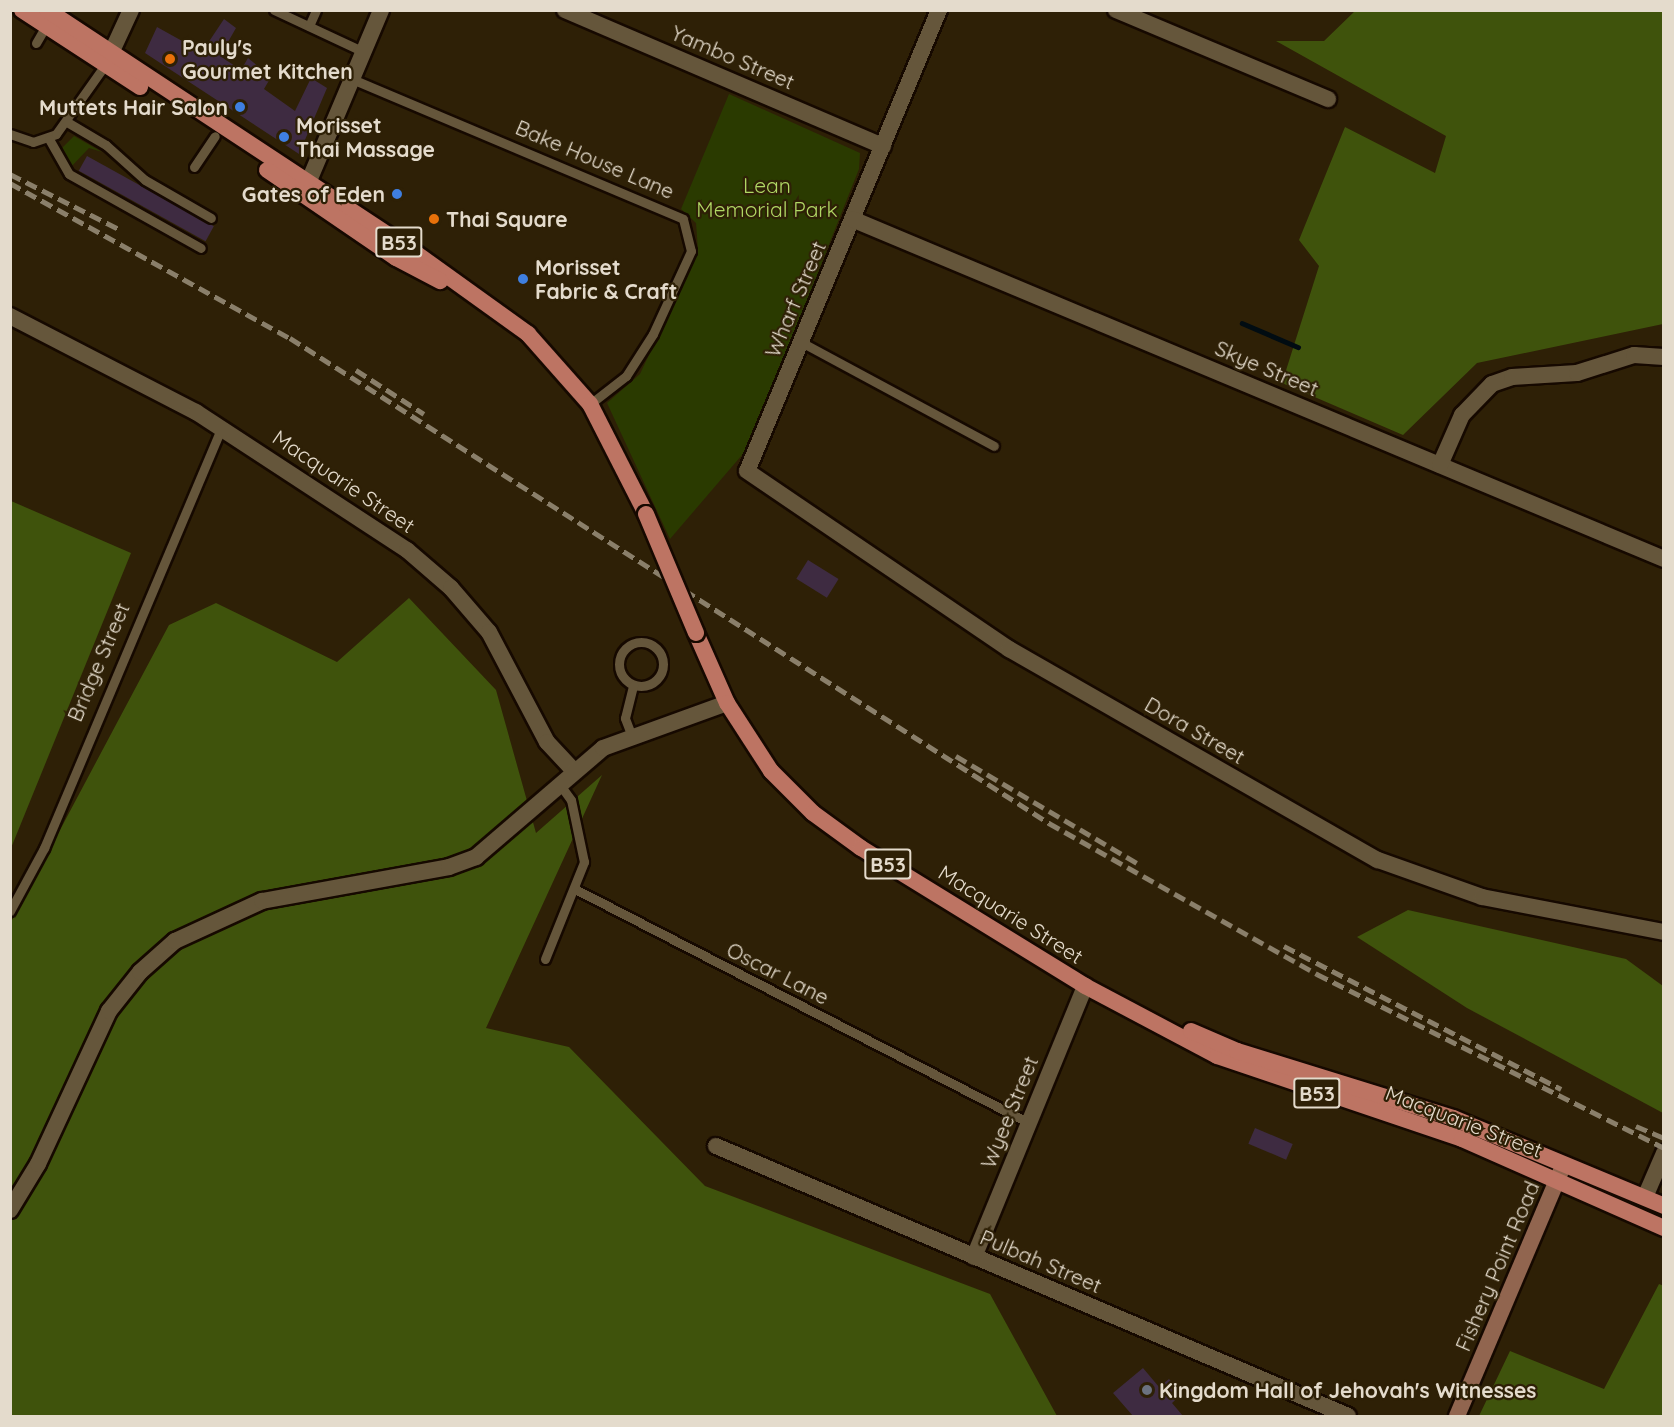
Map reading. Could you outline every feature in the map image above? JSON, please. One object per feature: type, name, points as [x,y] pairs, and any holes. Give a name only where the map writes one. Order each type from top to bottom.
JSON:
[{"type":"main road","name":"B53","points":[[22,10],[46,18],[306,190],[486,304],[543,348],[590,404]]},
{"type":"main road","name":"B53","points":[[109,59],[215,136],[306,190]]},
{"type":"main road","name":"Macquarie Street","points":[[590,404],[646,514],[727,703],[771,771],[813,813],[1085,986],[1216,1056],[1462,1139],[1664,1228]]},
{"type":"main road","name":"Macquarie Street","points":[[1085,986],[1237,1051],[1454,1118],[1664,1206]]},
{"type":"main road","name":"Fishery Point Road","points":[[1457,1416],[1563,1165]]},
{"type":"street","points":[[109,59],[131,10]]},
{"type":"street","points":[[306,190],[381,10]]},
{"type":"street","name":"Yambo Street","points":[[565,10],[883,146]]},
{"type":"street","name":"Wharf Street","points":[[747,471],[939,10]]},
{"type":"street","points":[[1122,12],[1328,99]]},
{"type":"street","name":"Skye Street","points":[[852,219],[1664,559]]},
{"type":"street","name":"Macquarie Street","points":[[10,316],[221,428],[386,535],[451,588],[489,632],[547,742],[573,770]]},
{"type":"street","points":[[1440,465],[1462,415],[1492,384],[1512,377],[1577,373],[1634,355],[1664,357]]},
{"type":"street","name":"Dora Street","points":[[747,471],[1009,649],[1378,860],[1482,897],[1664,932]]},
{"type":"street","points":[[10,1210],[38,1164],[109,1011],[140,972],[174,942],[262,901],[449,867],[476,857],[560,785],[573,770],[631,734],[727,703]]},
{"type":"street","name":"Wyee Street","points":[[974,1257],[1085,986]]},
{"type":"street","name":"Pulbah Street","points":[[716,1146],[1348,1416]]},
{"type":"street","points":[[1646,1197],[1664,1153]]},
{"type":"lane","points":[[274,10],[364,52]]},
{"type":"lane","points":[[309,26],[316,10]]},
{"type":"lane","points":[[36,43],[46,18]]},
{"type":"lane","points":[[10,134],[33,142],[49,139],[67,122],[109,59]]},
{"type":"lane","name":"Bake House Lane","points":[[352,79],[683,219],[691,251],[653,334],[626,376],[590,404]]},
{"type":"lane","points":[[67,122],[106,145],[145,180],[211,218]]},
{"type":"lane","points":[[194,167],[215,136]]},
{"type":"lane","points":[[49,139],[69,174],[201,248]]},
{"type":"lane","points":[[801,342],[994,446]]},
{"type":"lane","name":"Bridge Street","points":[[10,911],[44,848],[221,428]]},
{"type":"lane","points":[[647,644],[659,653],[661,672],[646,686],[633,685],[622,676],[619,661],[626,648],[647,644]]},
{"type":"lane","points":[[631,734],[625,718],[633,685]]},
{"type":"lane","points":[[545,959],[577,890],[584,862],[582,837],[571,800],[560,785]]},
{"type":"lane","name":"Oscar Lane","points":[[577,890],[1029,1123]]},
{"type":"green space","points":[[1356,10],[1663,11],[1663,324],[1477,363],[1403,435],[1282,383],[1319,266],[1299,240],[1345,127],[1435,173],[1446,136],[1276,41],[1324,41]]},
{"type":"green space","name":"Lean Memorial Park","points":[[729,94],[860,153],[859,169],[748,448],[670,539],[607,403],[640,374],[698,250],[696,223],[681,209]]},
{"type":"green space","points":[[74,136],[102,152],[89,148],[70,168],[62,148]]},
{"type":"green space","points":[[11,501],[131,553],[11,848]]},
{"type":"green space","points":[[409,598],[496,690],[536,833],[602,775],[486,1028],[569,1047],[705,1186],[990,1294],[1057,1416],[11,1416],[11,922],[169,625],[216,603],[337,662]]},
{"type":"green space","points":[[1408,910],[1626,959],[1663,986],[1663,1113],[1467,1008],[1357,937]]},
{"type":"green space","points":[[1659,1284],[1664,1286],[1663,1416],[1479,1416],[1510,1351],[1604,1389]]},
{"type":"building","points":[[224,19],[236,28],[220,56],[241,70],[248,58],[271,77],[264,89],[295,111],[311,78],[327,88],[299,154],[145,53],[157,27],[202,52]]},
{"type":"building","points":[[87,156],[214,226],[206,241],[79,171]]},
{"type":"building","points":[[808,560],[839,579],[827,598],[796,579]]},
{"type":"building","points":[[1255,1128],[1293,1144],[1286,1160],[1248,1144]]},
{"type":"building","name":"Kingdom Hall of Jehovah's Witnesses","points":[[1143,1368],[1159,1387],[1169,1379],[1182,1394],[1172,1403],[1183,1416],[1133,1416],[1113,1393]]},
{"type":"waterway","points":[[1242,323],[1298,347]]},
{"type":"railway","points":[[10,174],[119,229]]},
{"type":"railway","points":[[10,183],[290,338],[1049,823],[1317,974],[1664,1148]]},
{"type":"railway","points":[[356,370],[424,414]]},
{"type":"railway","points":[[956,756],[1142,866]]},
{"type":"railway","points":[[1284,946],[1561,1089]]},
{"type":"railway","points":[[1636,1126],[1664,1138]]},
{"type":"place","name":"Pauly's Gourmet Kitchen","points":[[170,59]]},
{"type":"place","name":"Muttets Hair Salon","points":[[240,107]]},
{"type":"place","name":"Morisset Thai Massage","points":[[284,137]]},
{"type":"place","name":"Gates of Eden","points":[[397,194]]},
{"type":"place","name":"Thai Square","points":[[434,219]]},
{"type":"place","name":"Morisset Fabric & Craft","points":[[523,279]]},
{"type":"place","name":"Kingdom Hall of Jehovah's Witnesses","points":[[1147,1390]]}]
